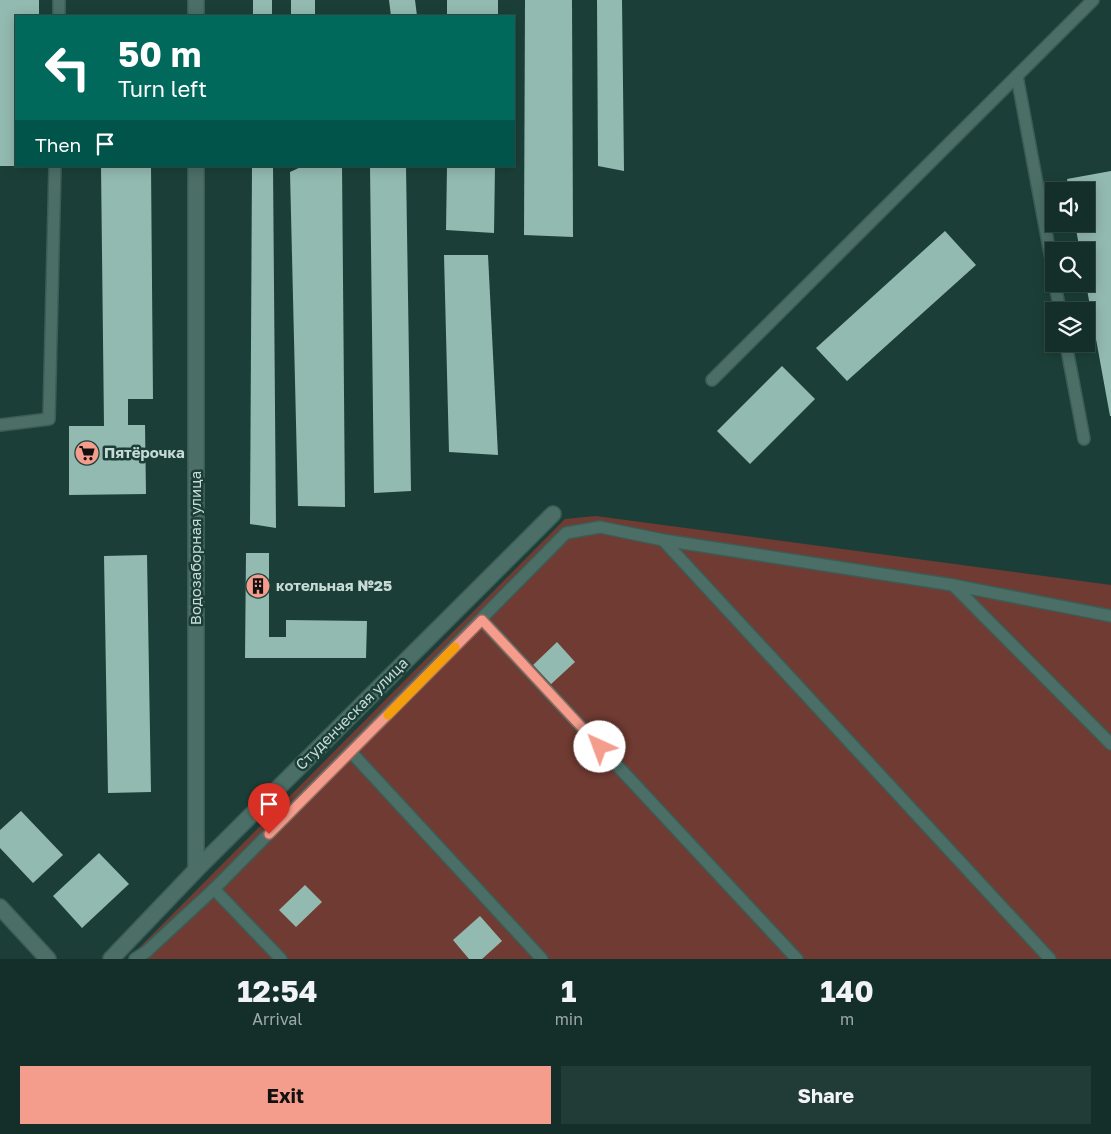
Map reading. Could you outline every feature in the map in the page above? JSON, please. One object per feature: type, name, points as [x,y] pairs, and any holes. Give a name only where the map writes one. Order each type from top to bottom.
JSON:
[{"type":"street","points":[[196,0],[196,15]]},
{"type":"street","name":"Водозаборная улица","points":[[196,167],[196,870]]},
{"type":"street","name":"Студенческая улица","points":[[111,959],[196,870],[553,514]]},
{"type":"street","points":[[0,908],[48,959]]},
{"type":"lane","points":[[59,0],[59,15]]},
{"type":"lane","points":[[712,380],[1093,0]]},
{"type":"lane","points":[[1017,76],[1048,242]]},
{"type":"lane","points":[[0,425],[49,420],[55,167]]},
{"type":"lane","points":[[1068,352],[1084,439]]},
{"type":"lane","points":[[135,959],[146,952],[214,889],[566,533],[600,527],[663,540],[953,584],[1111,616]]},
{"type":"lane","points":[[663,540],[1050,959]]},
{"type":"lane","points":[[953,584],[1111,744]]},
{"type":"lane","points":[[482,620],[797,959]]},
{"type":"lane","points":[[351,752],[542,959]]},
{"type":"lane","points":[[214,889],[281,959]]},
{"type":"shaded area","points":[[596,516],[1111,585],[1111,959],[145,959],[138,949],[565,519]]},
{"type":"building","points":[[0,0],[39,0],[39,15],[15,15],[15,166],[0,166]]},
{"type":"building","points":[[253,0],[272,0],[272,15],[253,15]]},
{"type":"building","points":[[291,0],[315,0],[315,15],[291,15]]},
{"type":"building","points":[[389,0],[415,0],[417,15],[391,15]]},
{"type":"building","points":[[447,0],[498,0],[498,15],[447,15]]},
{"type":"building","points":[[525,0],[572,0],[573,237],[524,235]]},
{"type":"building","points":[[597,0],[622,0],[624,171],[598,166]]},
{"type":"building","points":[[101,167],[151,167],[153,399],[128,399],[128,425],[145,425],[146,494],[69,495],[69,426],[104,426]]},
{"type":"building","points":[[252,167],[273,167],[276,528],[250,524]]},
{"type":"building","points":[[301,167],[342,167],[345,507],[298,506],[290,172]]},
{"type":"building","points":[[370,167],[406,167],[411,491],[374,493]]},
{"type":"building","points":[[447,167],[495,167],[494,233],[446,230]]},
{"type":"building","points":[[1111,171],[1111,416],[1095,334],[1095,302],[1089,302],[1087,292],[1095,292],[1095,242],[1078,242],[1076,232],[1095,232],[1095,182],[1068,182],[1067,179]]},
{"type":"building","points":[[945,231],[976,265],[847,381],[816,348]]},
{"type":"building","points":[[444,255],[488,255],[498,455],[449,452]]},
{"type":"building","points":[[782,366],[815,399],[750,464],[717,431]]},
{"type":"building","name":"котельная №25","points":[[246,553],[269,553],[269,637],[286,637],[286,620],[367,621],[366,658],[245,658]]},
{"type":"building","points":[[147,555],[151,792],[108,793],[104,556]]},
{"type":"building","points":[[557,642],[575,662],[549,686],[531,667]]},
{"type":"building","points":[[21,811],[63,855],[33,883],[0,848],[0,830]]},
{"type":"building","points":[[99,853],[129,884],[82,928],[53,896]]},
{"type":"building","points":[[305,885],[322,902],[296,927],[279,910]]},
{"type":"building","points":[[480,916],[502,941],[482,959],[469,959],[453,940]]},
{"type":"slow traffic","points":[[388,715],[455,647]]},
{"type":"place","name":"Пятёрочка","points":[[87,453]]},
{"type":"place","name":"котельная №25","points":[[258,586]]},
{"type":"route","points":[[269,834],[482,620],[600,747]]}]
